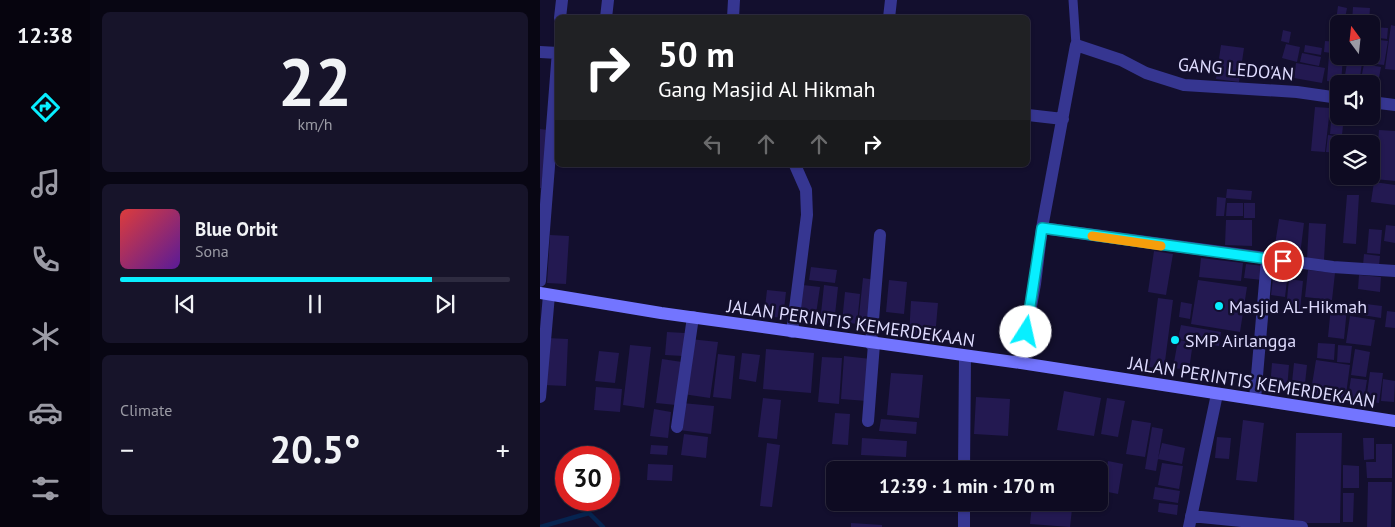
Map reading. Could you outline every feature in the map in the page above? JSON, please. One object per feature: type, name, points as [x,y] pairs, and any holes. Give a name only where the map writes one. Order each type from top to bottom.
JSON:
[{"type":"main road","name":"JALAN PERINTIS KEMERDEKAAN","points":[[544,294],[873,344],[1021,363],[1395,421]]},
{"type":"street","points":[[560,15],[562,0]]},
{"type":"street","points":[[606,15],[608,0]]},
{"type":"street","points":[[733,15],[734,0]]},
{"type":"street","points":[[889,15],[891,0]]},
{"type":"street","points":[[1021,363],[1035,284],[1042,228],[1076,45]]},
{"type":"street","name":"GANG LEDO'AN","points":[[1076,45],[1121,60],[1154,76],[1184,85],[1297,92],[1330,97]]},
{"type":"street","points":[[540,52],[555,53]]},
{"type":"street","points":[[540,281],[555,80]]},
{"type":"street","points":[[1380,103],[1395,105]]},
{"type":"street","points":[[1030,115],[1063,119]]},
{"type":"street","points":[[792,332],[807,214],[806,190],[796,167]]},
{"type":"street","points":[[1042,228],[1332,268],[1395,271]]},
{"type":"street","points":[[868,422],[880,235]]},
{"type":"street","points":[[1255,399],[1258,346],[1267,259]]},
{"type":"street","points":[[540,397],[544,294]]},
{"type":"street","points":[[677,427],[693,317]]},
{"type":"street","points":[[964,461],[965,357]]},
{"type":"street","points":[[1217,394],[1190,522],[1302,527]]},
{"type":"street","points":[[964,511],[964,527]]},
{"type":"lane","points":[[1073,0],[1076,45]]},
{"type":"building","points":[[1338,6],[1347,8],[1346,15],[1337,15]]},
{"type":"building","points":[[1353,7],[1370,8],[1370,15],[1352,15]]},
{"type":"building","points":[[1391,25],[1395,26],[1395,70],[1385,69]]},
{"type":"building","points":[[1380,28],[1388,28],[1387,39],[1380,38]]},
{"type":"building","points":[[1283,30],[1291,32],[1289,43],[1281,41]]},
{"type":"building","points":[[1380,40],[1388,41],[1384,65],[1380,64]]},
{"type":"building","points":[[1325,41],[1330,41],[1330,53],[1324,52]]},
{"type":"building","points":[[1286,44],[1300,47],[1297,62],[1282,58]]},
{"type":"building","points":[[1221,45],[1244,48],[1239,82],[1216,79]]},
{"type":"building","points":[[1305,45],[1322,48],[1321,55],[1304,52]]},
{"type":"building","points":[[1302,53],[1321,57],[1319,66],[1300,62]]},
{"type":"building","points":[[1329,55],[1330,65],[1342,65],[1342,75],[1330,75],[1330,81],[1327,81]]},
{"type":"building","points":[[1296,63],[1325,68],[1322,83],[1294,78]]},
{"type":"building","points":[[1347,65],[1362,65],[1360,75],[1345,75]]},
{"type":"building","points":[[1364,65],[1381,67],[1380,75],[1362,75]]},
{"type":"building","points":[[1315,107],[1330,108],[1325,152],[1311,151]]},
{"type":"building","points":[[1331,125],[1343,125],[1342,135],[1330,134]]},
{"type":"building","points":[[540,129],[548,130],[541,188],[540,188]]},
{"type":"building","points":[[1379,130],[1395,131],[1395,181],[1380,180]]},
{"type":"building","points":[[1328,135],[1330,135],[1330,152],[1326,152]]},
{"type":"building","points":[[1380,183],[1395,185],[1395,205],[1371,202],[1374,185],[1380,185]]},
{"type":"building","points":[[1227,189],[1252,191],[1251,200],[1226,198]]},
{"type":"building","points":[[1347,195],[1359,195],[1356,244],[1343,243]]},
{"type":"building","points":[[1217,197],[1226,198],[1224,216],[1216,216]]},
{"type":"building","points":[[1227,203],[1243,203],[1243,216],[1226,216]]},
{"type":"building","points":[[1244,203],[1255,203],[1255,218],[1244,218]]},
{"type":"building","points":[[1279,219],[1304,223],[1300,255],[1274,251]]},
{"type":"building","points":[[1226,220],[1252,220],[1252,246],[1225,245]]},
{"type":"building","points":[[1309,223],[1326,224],[1324,260],[1307,259]]},
{"type":"building","points":[[1386,225],[1395,226],[1395,243],[1384,241]]},
{"type":"building","points":[[1369,229],[1382,230],[1380,254],[1367,253]]},
{"type":"building","points":[[550,235],[569,236],[566,284],[547,283]]},
{"type":"building","points":[[1154,251],[1173,254],[1166,295],[1148,292]]},
{"type":"building","points":[[1364,254],[1380,256],[1379,266],[1363,265]]},
{"type":"building","points":[[1201,258],[1243,263],[1241,281],[1199,277]]},
{"type":"building","points":[[1275,262],[1289,264],[1285,297],[1271,295]]},
{"type":"building","points":[[1246,264],[1264,266],[1262,280],[1244,278]]},
{"type":"building","points":[[811,267],[837,270],[835,283],[809,280]]},
{"type":"building","points":[[1308,270],[1335,273],[1332,300],[1305,297]]},
{"type":"building","points":[[1359,275],[1381,277],[1380,292],[1358,289]]},
{"type":"building","points":[[863,278],[875,280],[870,327],[858,325]]},
{"type":"building","points":[[1289,279],[1303,281],[1300,310],[1286,309]]},
{"type":"building","points":[[889,280],[907,282],[904,314],[886,312]]},
{"type":"building","name":"Masjid AL-Hikmah","points":[[1198,280],[1247,287],[1240,332],[1191,324]]},
{"type":"building","points":[[803,285],[820,287],[815,321],[799,319]]},
{"type":"building","points":[[824,285],[838,287],[834,324],[820,323]]},
{"type":"building","points":[[767,290],[786,292],[783,318],[764,316]]},
{"type":"building","points":[[845,292],[860,294],[857,324],[842,322]]},
{"type":"building","points":[[1158,298],[1173,300],[1164,369],[1149,367]]},
{"type":"building","points":[[911,301],[938,303],[935,337],[909,336]]},
{"type":"building","points":[[1181,302],[1192,304],[1190,319],[1179,317]]},
{"type":"building","points":[[1358,303],[1382,306],[1381,318],[1356,314]]},
{"type":"building","points":[[1331,306],[1347,308],[1344,339],[1328,337]]},
{"type":"building","points":[[1387,311],[1395,312],[1395,328],[1385,327]]},
{"type":"building","points":[[1350,316],[1375,320],[1371,346],[1346,343]]},
{"type":"building","points":[[1181,325],[1221,332],[1219,346],[1178,339]]},
{"type":"building","points":[[667,332],[685,333],[683,356],[665,355]]},
{"type":"building","points":[[547,338],[568,339],[566,386],[544,385]]},
{"type":"building","points":[[690,339],[718,342],[710,398],[683,394]]},
{"type":"building","points":[[1178,340],[1193,342],[1189,370],[1173,368]]},
{"type":"building","points":[[1318,343],[1335,344],[1334,360],[1317,358]]},
{"type":"building","points":[[630,345],[651,347],[644,408],[623,405]]},
{"type":"building","points":[[1338,345],[1352,346],[1350,363],[1337,362]]},
{"type":"building","points":[[766,349],[814,353],[811,393],[763,389]]},
{"type":"building","points":[[1355,349],[1370,352],[1366,377],[1351,375]]},
{"type":"building","points":[[599,351],[619,353],[615,383],[595,381]]},
{"type":"building","points":[[742,353],[760,355],[756,382],[739,379]]},
{"type":"building","points":[[718,354],[735,356],[731,399],[713,397]]},
{"type":"building","points":[[844,356],[871,359],[867,401],[841,399]]},
{"type":"building","points":[[822,357],[842,358],[839,404],[818,402]]},
{"type":"building","points":[[662,359],[682,362],[676,405],[656,403]]},
{"type":"building","points":[[1316,360],[1350,365],[1345,402],[1310,397]]},
{"type":"building","points":[[1272,363],[1289,365],[1287,389],[1270,388]]},
{"type":"building","points":[[1294,363],[1307,365],[1304,393],[1291,392]]},
{"type":"building","points":[[1370,372],[1383,373],[1379,403],[1366,401]]},
{"type":"building","points":[[891,373],[923,375],[919,418],[887,415]]},
{"type":"building","points":[[1351,378],[1367,380],[1363,406],[1347,403]]},
{"type":"building","points":[[1383,379],[1395,381],[1394,402],[1381,401]]},
{"type":"building","points":[[596,387],[622,389],[620,412],[594,410]]},
{"type":"building","points":[[1064,391],[1101,398],[1094,436],[1057,430]]},
{"type":"building","points":[[976,397],[1010,399],[1008,436],[974,434]]},
{"type":"building","points":[[763,398],[781,400],[777,439],[758,437]]},
{"type":"building","points":[[1107,398],[1125,401],[1118,437],[1101,434]]},
{"type":"building","points":[[682,403],[714,406],[711,434],[679,430]]},
{"type":"building","points":[[654,409],[671,412],[668,438],[650,436]]},
{"type":"building","points":[[835,413],[850,414],[848,445],[832,444]]},
{"type":"building","points":[[881,419],[917,422],[916,434],[879,431]]},
{"type":"building","points":[[1132,420],[1151,423],[1145,457],[1126,454]]},
{"type":"building","points":[[1243,420],[1264,423],[1257,482],[1236,480]]},
{"type":"building","points":[[1152,427],[1163,429],[1156,471],[1145,469]]},
{"type":"building","points":[[1296,433],[1342,433],[1340,523],[1294,523]]},
{"type":"building","points":[[684,434],[708,437],[706,458],[681,455]]},
{"type":"building","points":[[1217,437],[1231,438],[1229,459],[1215,458]]},
{"type":"building","points":[[862,438],[907,441],[906,457],[861,455]]},
{"type":"building","points":[[1363,438],[1374,438],[1374,459],[1364,460]]},
{"type":"building","points":[[767,443],[780,445],[772,507],[760,506]]},
{"type":"building","points":[[1162,443],[1185,448],[1182,464],[1158,459]]},
{"type":"building","points":[[1376,444],[1392,444],[1392,478],[1367,478],[1366,462],[1376,462]]},
{"type":"building","points":[[651,445],[668,446],[667,455],[650,454]]},
{"type":"building","points":[[1108,461],[1123,464],[1118,494],[1108,492]]},
{"type":"building","points":[[1162,463],[1183,466],[1179,489],[1158,485]]},
{"type":"building","points":[[648,464],[673,465],[672,481],[647,480]]},
{"type":"building","points":[[1343,465],[1359,466],[1359,488],[1343,488]]},
{"type":"building","points":[[1368,482],[1392,482],[1391,527],[1367,527]]},
{"type":"building","points":[[1155,487],[1180,491],[1178,503],[1153,499]]},
{"type":"building","points":[[1343,493],[1354,493],[1353,522],[1343,522]]},
{"type":"building","points":[[1159,503],[1178,505],[1177,515],[1158,512]]},
{"type":"building","points":[[1031,511],[1072,511],[1070,527],[1030,524]]},
{"type":"building","points":[[851,523],[882,525],[882,527],[851,527]]},
{"type":"waterway","points":[[540,527],[589,513],[603,527]]},
{"type":"slow traffic","points":[[1092,236],[1161,246]]},
{"type":"place","name":"Masjid AL-Hikmah","points":[[1219,306]]},
{"type":"place","name":"SMP Airlangga","points":[[1175,340]]},
{"type":"route","points":[[1026,332],[1035,284],[1042,228],[1228,255],[1283,261]]}]
